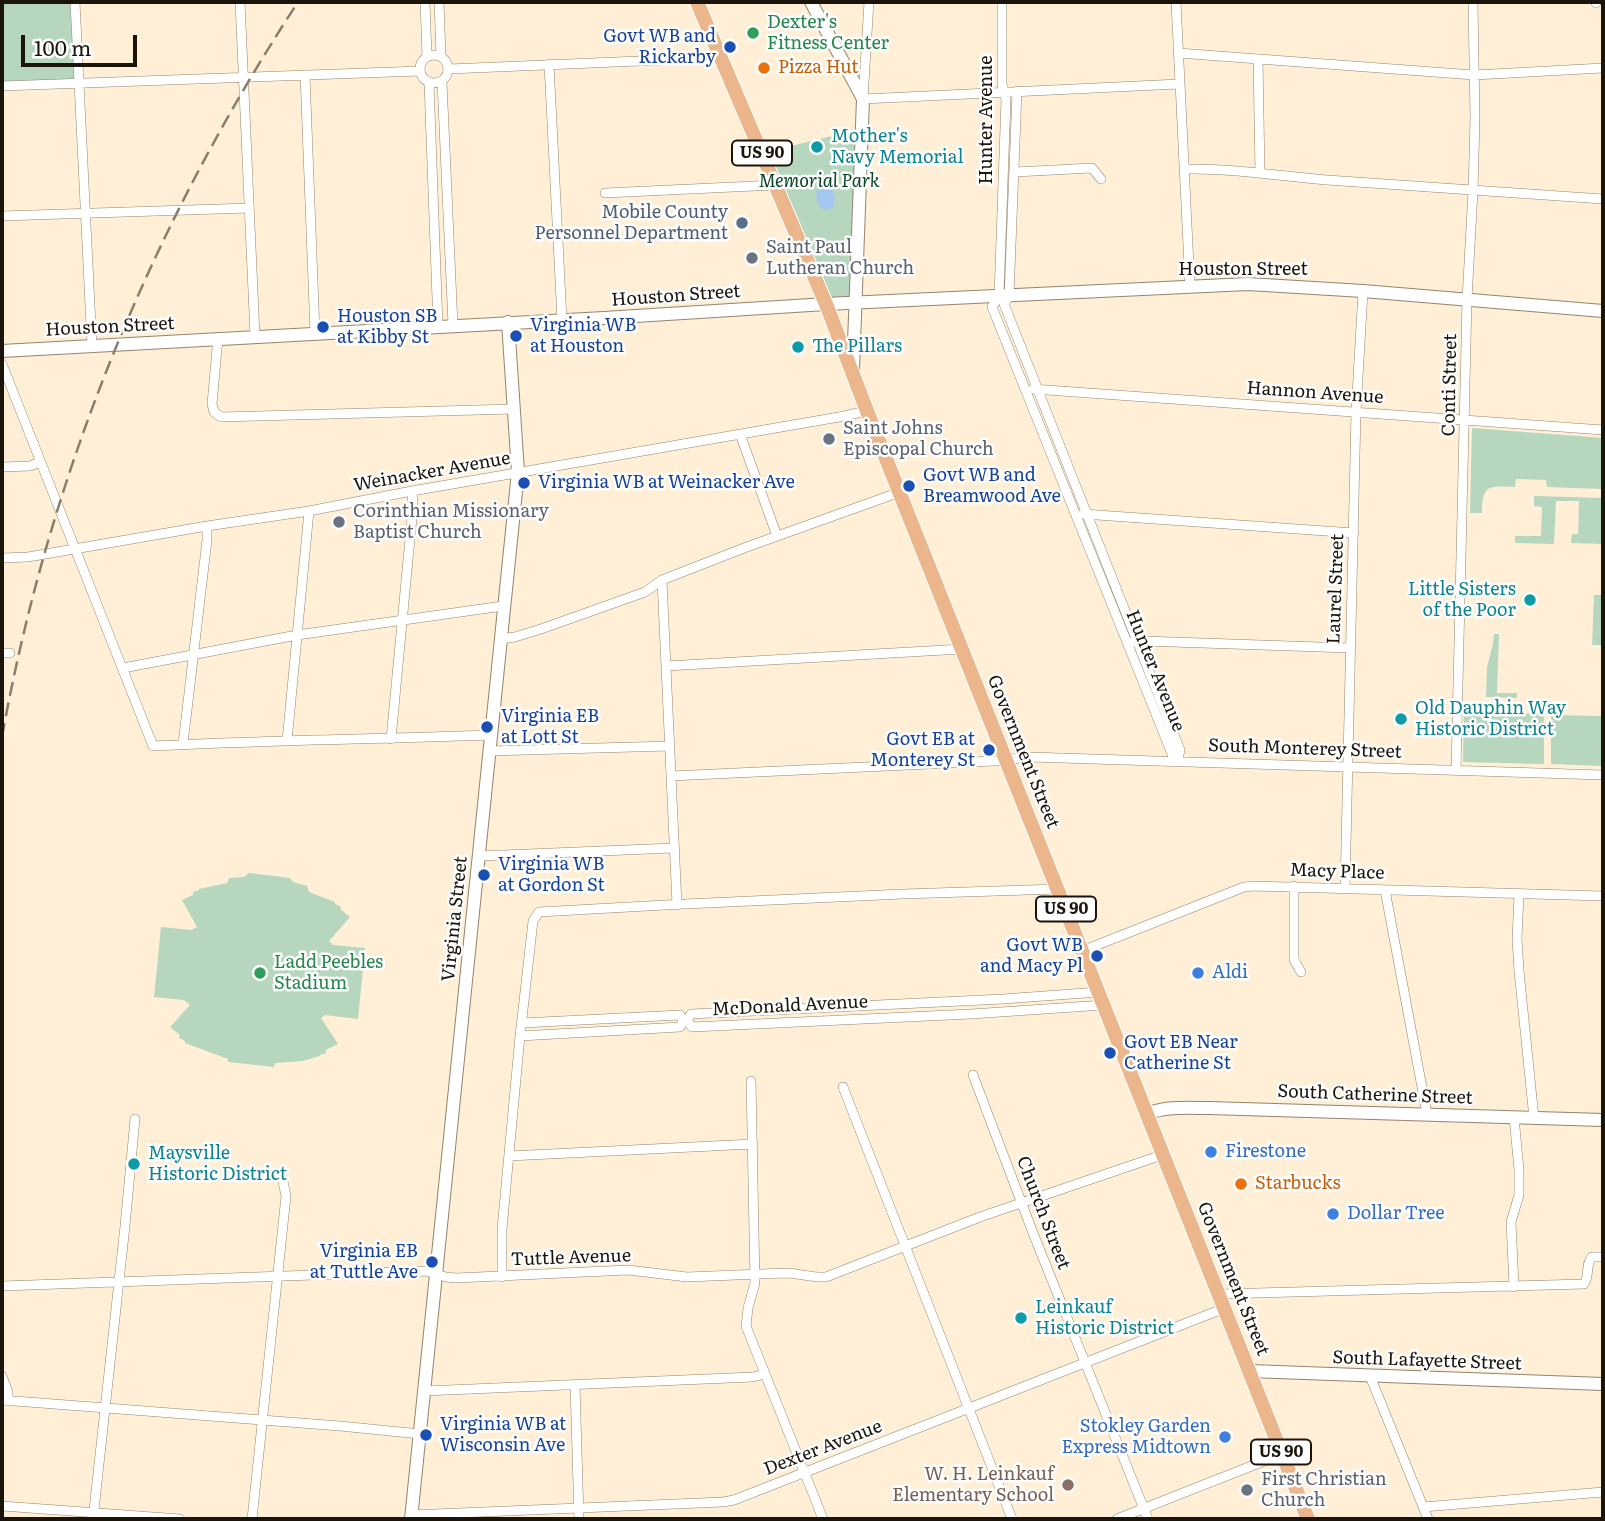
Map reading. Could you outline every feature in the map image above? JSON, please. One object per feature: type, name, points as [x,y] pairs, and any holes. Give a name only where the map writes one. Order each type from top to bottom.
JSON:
[{"type":"main road","name":"Government Street","points":[[697,2],[826,304],[1308,1519]]},
{"type":"street","points":[[75,2],[92,346]]},
{"type":"street","points":[[240,2],[255,336]]},
{"type":"street","points":[[425,2],[427,57]]},
{"type":"street","points":[[439,2],[441,56]]},
{"type":"street","points":[[811,2],[863,99]]},
{"type":"street","points":[[852,372],[869,2]]},
{"type":"street","name":"Hunter Avenue","points":[[1002,2],[1002,84],[1006,99],[1004,304],[1031,389],[1131,642],[1180,750],[1178,758]]},
{"type":"street","points":[[1176,2],[1190,286]]},
{"type":"street","name":"Conti Street","points":[[1456,770],[1473,191],[1473,2]]},
{"type":"street","points":[[1178,53],[1474,75],[1603,68]]},
{"type":"street","points":[[449,69],[720,55]]},
{"type":"street","points":[[441,56],[447,61],[447,76],[442,82],[429,83],[420,71],[421,63],[427,57],[441,56]]},
{"type":"street","points":[[1258,59],[1260,173]]},
{"type":"street","points":[[549,64],[562,320]]},
{"type":"street","points":[[2,86],[420,71]]},
{"type":"street","points":[[305,75],[315,332]]},
{"type":"street","points":[[442,82],[453,326]]},
{"type":"street","points":[[429,83],[438,326]]},
{"type":"street","points":[[863,99],[1179,83]]},
{"type":"street","name":"Hunter Avenue","points":[[1004,296],[1015,172],[1017,91]]},
{"type":"street","points":[[1015,172],[1092,168],[1101,179]]},
{"type":"street","points":[[1184,169],[1603,198]]},
{"type":"street","points":[[605,193],[776,185]]},
{"type":"street","points":[[433,191],[447,190]]},
{"type":"street","points":[[2,216],[249,208]]},
{"type":"street","name":"Houston Street","points":[[2,351],[826,304],[1248,284],[1603,311]]},
{"type":"street","name":"Laurel Street","points":[[1345,888],[1356,412],[1363,291]]},
{"type":"street","name":"Virginia Street","points":[[411,1517],[518,472],[508,322]]},
{"type":"street","points":[[218,338],[212,404],[214,412],[222,417],[514,409]]},
{"type":"street","points":[[2,363],[153,746],[490,735]]},
{"type":"street","name":"Hannon Avenue","points":[[1031,389],[1603,430]]},
{"type":"street","name":"Weinacker Avenue","points":[[2,558],[28,558],[867,411]]},
{"type":"street","points":[[740,434],[778,536]]},
{"type":"street","points":[[2,467],[30,466],[40,462]]},
{"type":"street","points":[[391,738],[413,507],[412,491]]},
{"type":"street","points":[[500,639],[516,637],[645,592],[662,580],[900,492]]},
{"type":"street","points":[[288,741],[309,510]]},
{"type":"street","points":[[1081,514],[1353,533]]},
{"type":"street","points":[[183,744],[207,526]]},
{"type":"street","points":[[662,580],[674,848],[682,904]]},
{"type":"street","points":[[123,668],[297,635],[503,606]]},
{"type":"street","points":[[1131,642],[1350,648]]},
{"type":"street","points":[[666,666],[962,649]]},
{"type":"street","points":[[489,751],[670,746]]},
{"type":"street","name":"South Monterey Street","points":[[671,776],[994,761],[1029,757],[1178,758],[1603,775]]},
{"type":"street","points":[[479,856],[674,848]]},
{"type":"street","points":[[1294,886],[1294,960],[1301,972]]},
{"type":"street","name":"Macy Place","points":[[1083,951],[1244,887],[1294,886],[1603,896]]},
{"type":"street","points":[[502,1277],[502,1229],[520,1036],[533,921],[539,912],[1058,889]]},
{"type":"street","points":[[1385,890],[1427,1114]]},
{"type":"street","points":[[1519,894],[1519,971],[1534,1118]]},
{"type":"street","name":"McDonald Avenue","points":[[1003,999],[1101,999],[971,1014],[692,1027],[687,1021],[691,1014],[1003,999]]},
{"type":"street","points":[[520,1036],[680,1027],[683,1021],[680,1015],[522,1023]]},
{"type":"street","name":"Church Street","points":[[972,1075],[1148,1519]]},
{"type":"street","points":[[751,1081],[755,1283],[746,1326],[823,1519]]},
{"type":"street","points":[[843,1087],[1012,1519]]},
{"type":"street","name":"South Catherine Street","points":[[1146,1114],[1168,1108],[1209,1108],[1603,1120]]},
{"type":"street","points":[[1514,1117],[1519,1170],[1519,1195],[1511,1223],[1514,1287]]},
{"type":"street","points":[[93,1516],[135,1119]]},
{"type":"street","points":[[509,1156],[753,1144]]},
{"type":"street","name":"Tuttle Avenue","points":[[2,1286],[426,1271],[456,1278],[628,1270],[687,1277],[785,1273],[812,1278],[826,1277],[1022,1202],[1162,1155]]},
{"type":"street","points":[[252,1519],[278,1276],[285,1196],[282,1177]]},
{"type":"street","name":"Dexter Avenue","points":[[411,1517],[723,1502],[740,1498],[1086,1362],[1222,1301],[1584,1284],[1589,1261],[1592,1257],[1603,1257]]},
{"type":"street","name":"South Lafayette Street","points":[[1250,1371],[1603,1384]]},
{"type":"street","points":[[424,1391],[753,1377],[765,1374]]},
{"type":"street","points":[[2,1376],[8,1392],[5,1400],[419,1434]]},
{"type":"street","points":[[1370,1376],[1428,1519]]},
{"type":"street","points":[[575,1385],[579,1519]]},
{"type":"street","points":[[1117,1519],[1282,1454]]},
{"type":"street","points":[[1423,1507],[1603,1492]]},
{"type":"street","points":[[2,1506],[93,1516],[180,1519]]},
{"type":"green space","points":[[2,2],[75,2],[79,83],[2,86]]},
{"type":"green space","name":"Memorial Park","points":[[861,129],[855,303],[826,304],[762,153]]},
{"type":"green space","points":[[1472,428],[1603,438],[1603,489],[1547,487],[1546,480],[1516,479],[1515,487],[1489,489],[1484,497],[1482,513],[1470,513]]},
{"type":"green space","points":[[1534,496],[1603,498],[1603,544],[1571,543],[1572,534],[1578,534],[1579,501],[1556,501],[1554,544],[1515,543],[1515,536],[1541,536],[1542,507],[1534,506]]},
{"type":"green space","points":[[1594,595],[1603,595],[1603,645],[1592,645]]},
{"type":"green space","points":[[1494,634],[1499,634],[1497,693],[1517,693],[1517,698],[1486,697],[1487,667]]},
{"type":"green space","points":[[1464,705],[1497,706],[1498,712],[1538,714],[1538,708],[1544,708],[1544,764],[1463,762]]},
{"type":"green space","points":[[1602,709],[1603,766],[1551,764],[1551,715],[1601,716]]},
{"type":"green space","name":"Ladd Peebles Stadium","points":[[249,873],[290,878],[293,882],[307,886],[309,892],[335,902],[350,917],[329,941],[333,945],[365,948],[358,1019],[325,1015],[321,1018],[338,1044],[320,1056],[302,1061],[275,1063],[274,1067],[228,1062],[228,1059],[185,1043],[170,1027],[190,1005],[184,1000],[154,997],[161,927],[191,930],[197,927],[182,900],[199,889],[227,883],[229,878],[244,877]]},
{"type":"water","points":[[826,184],[832,188],[835,198],[833,207],[828,210],[821,208],[817,201],[817,190]]},
{"type":"railway","points":[[2,737],[22,639],[48,543],[78,448],[113,355],[153,263],[197,174],[245,87],[298,2]]},
{"type":"place","name":"Dexter's Fitness Center","points":[[753,33]]},
{"type":"place","name":"Govt WB and Rickarby","points":[[730,47]]},
{"type":"place","name":"Pizza Hut","points":[[764,68]]},
{"type":"place","name":"Mother's Navy Memorial","points":[[817,147]]},
{"type":"place","name":"Mobile County Personnel Department","points":[[742,223]]},
{"type":"place","name":"Saint Paul Lutheran Church","points":[[752,258]]},
{"type":"place","name":"Houston SB at Kibby St","points":[[323,327]]},
{"type":"place","name":"Virginia WB at Houston","points":[[516,336]]},
{"type":"place","name":"The Pillars","points":[[798,347]]},
{"type":"place","name":"Saint Johns Episcopal Church","points":[[829,439]]},
{"type":"place","name":"Virginia WB at Weinacker Ave","points":[[524,483]]},
{"type":"place","name":"Govt WB and Breamwood Ave","points":[[909,486]]},
{"type":"place","name":"Corinthian Missionary Baptist Church","points":[[339,522]]},
{"type":"place","name":"Little Sisters of the Poor","points":[[1530,600]]},
{"type":"place","name":"Old Dauphin Way Historic District","points":[[1401,719]]},
{"type":"place","name":"Virginia EB at Lott St","points":[[487,727]]},
{"type":"place","name":"Govt EB at Monterey St","points":[[989,750]]},
{"type":"place","name":"Virginia WB at Gordon St","points":[[484,875]]},
{"type":"place","name":"Govt WB and Macy Pl","points":[[1097,956]]},
{"type":"place","name":"Ladd Peebles Stadium","points":[[260,973]]},
{"type":"place","name":"Aldi","points":[[1198,973]]},
{"type":"place","name":"Govt EB Near Catherine St","points":[[1110,1053]]},
{"type":"place","name":"Firestone","points":[[1211,1152]]},
{"type":"place","name":"Maysville Historic District","points":[[134,1164]]},
{"type":"place","name":"Starbucks","points":[[1241,1184]]},
{"type":"place","name":"Dollar Tree","points":[[1333,1214]]},
{"type":"place","name":"Virginia EB at Tuttle Ave","points":[[432,1262]]},
{"type":"place","name":"Leinkauf Historic District","points":[[1021,1318]]},
{"type":"place","name":"Virginia WB at Wisconsin Ave","points":[[426,1435]]},
{"type":"place","name":"Stokley Garden Express Midtown","points":[[1225,1437]]},
{"type":"place","name":"W. H. Leinkauf Elementary School","points":[[1068,1485]]},
{"type":"place","name":"First Christian Church","points":[[1247,1490]]}]
